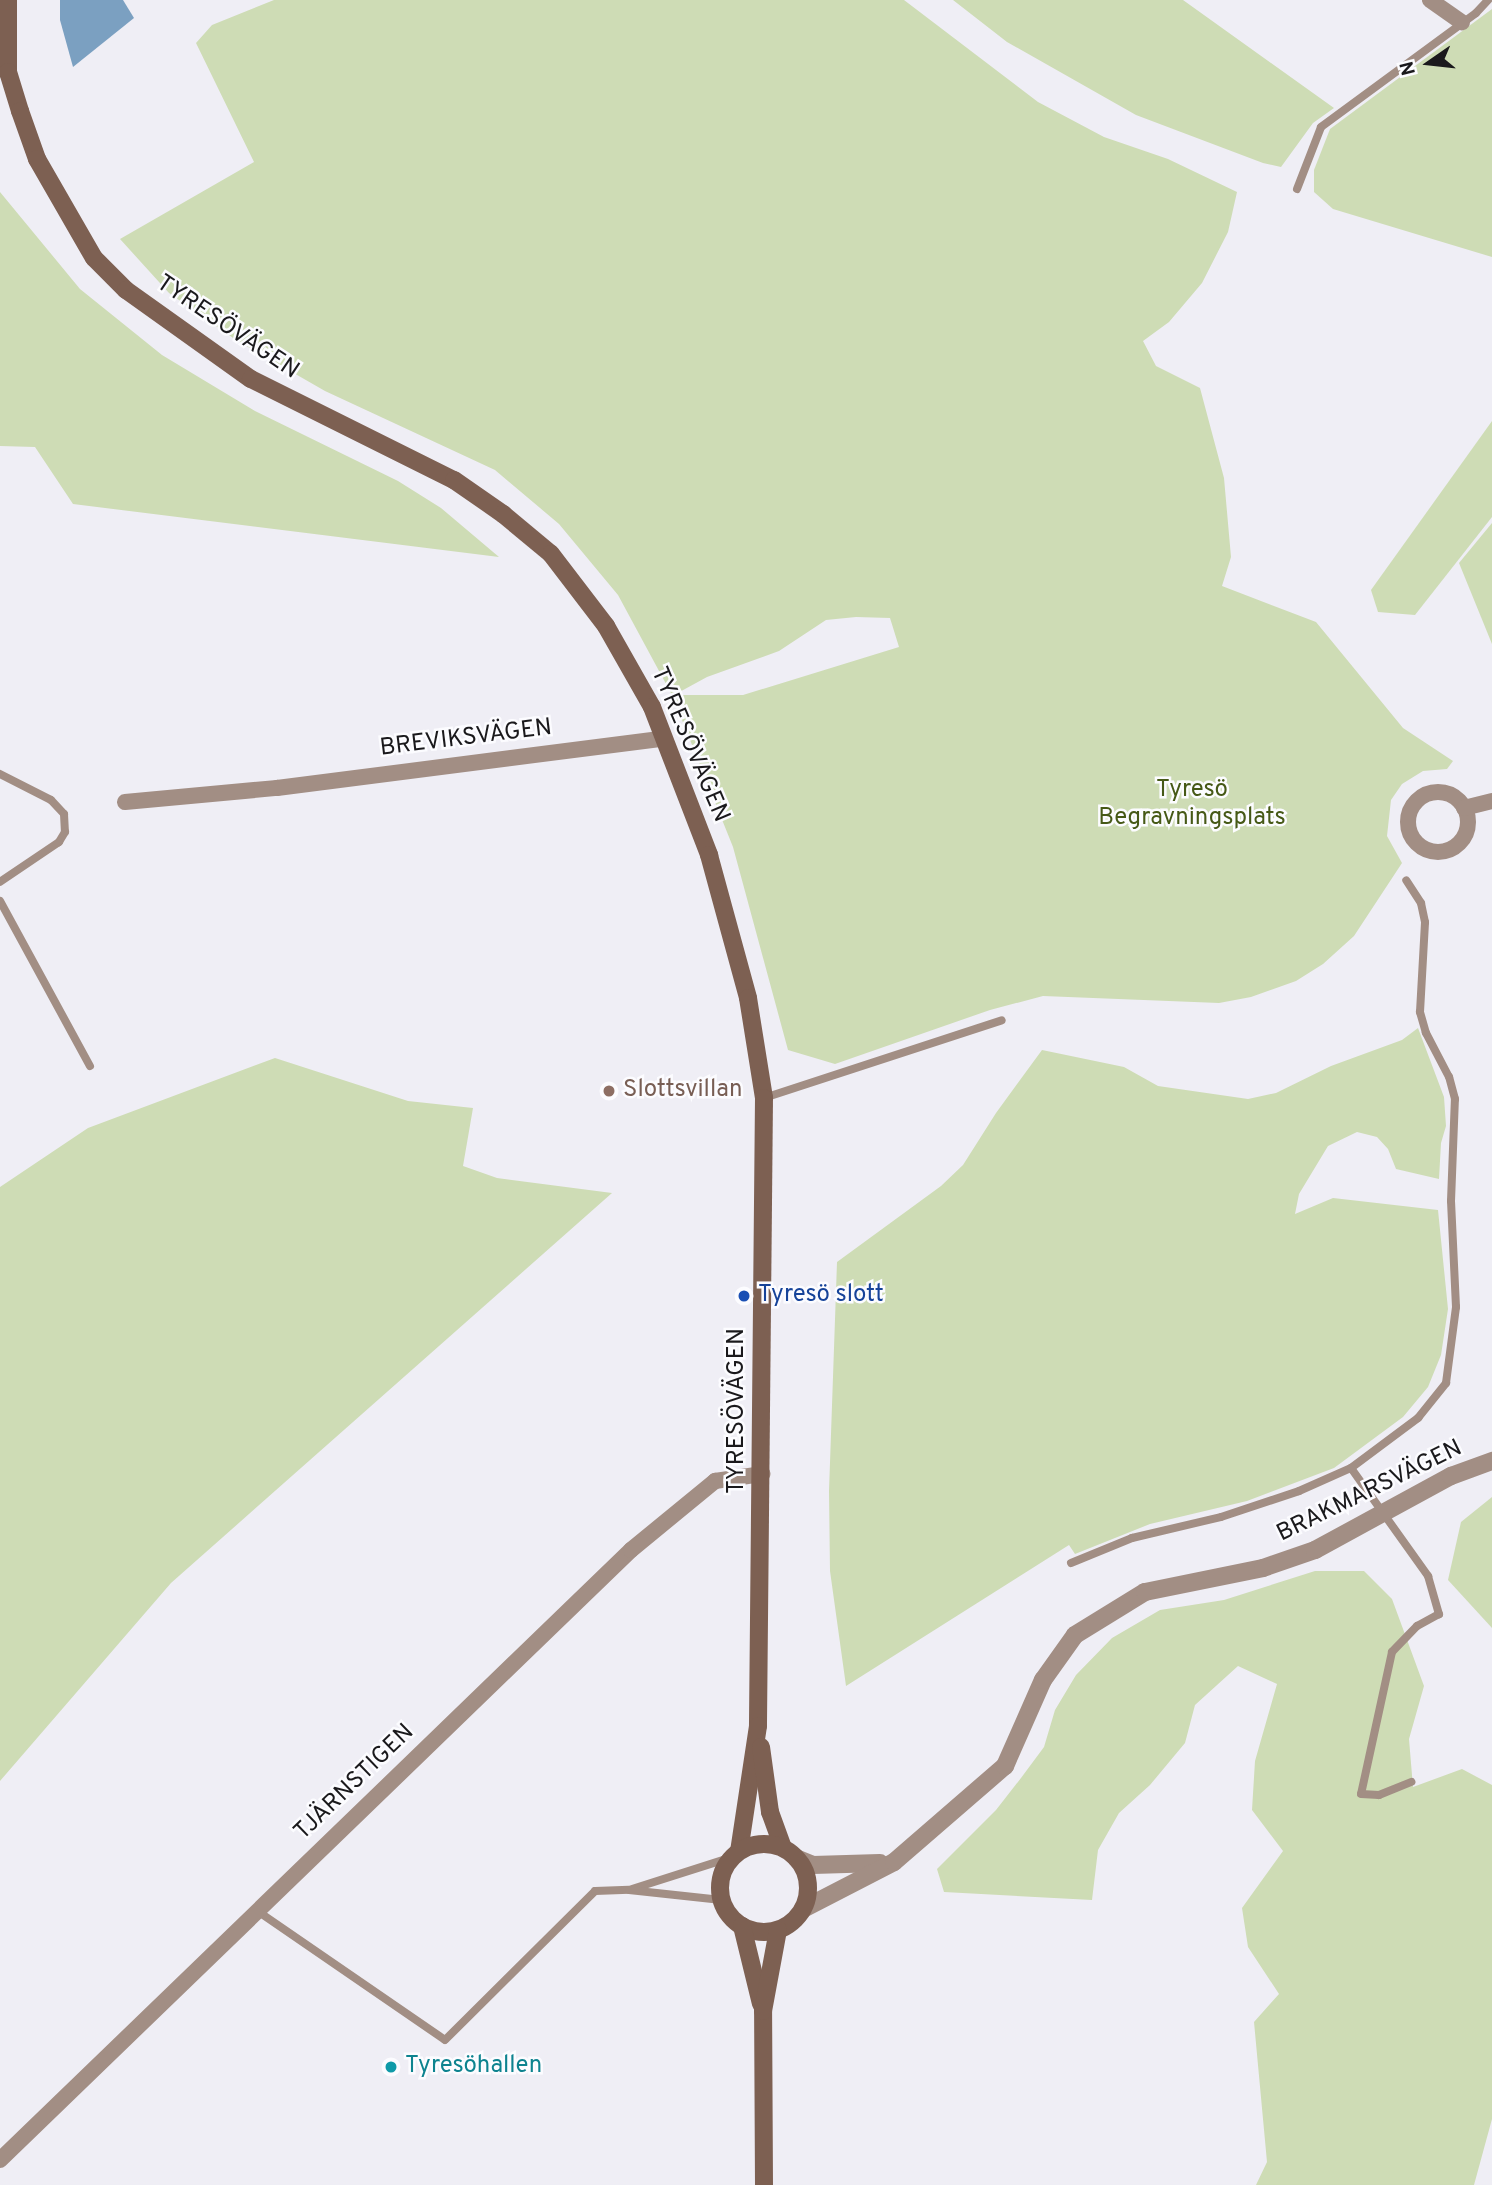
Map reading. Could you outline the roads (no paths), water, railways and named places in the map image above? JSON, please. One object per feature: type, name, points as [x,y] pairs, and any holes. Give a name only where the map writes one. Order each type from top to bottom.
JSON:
[{"type":"main road","points":[[4,72],[8,0]]},
{"type":"main road","name":"TYRESÖVÄGEN","points":[[4,72],[37,159],[57,198],[94,258],[126,290],[251,379],[454,480],[503,514],[551,554],[606,626],[652,707],[709,855],[748,998],[764,1098],[758,1726],[736,1854],[722,1873],[721,1900]]},
{"type":"main road","name":"TYRESÖVÄGEN","points":[[758,1726],[770,1812],[808,1884],[803,1909]]},
{"type":"main road","points":[[736,1854],[764,1844],[790,1853]]},
{"type":"main road","points":[[721,1900],[725,1910],[742,1926],[764,1933],[790,1924],[803,1909]]},
{"type":"main road","points":[[742,1926],[763,2011]]},
{"type":"main road","points":[[764,2185],[763,2011],[778,1930]]},
{"type":"street","points":[[1430,0],[1462,22]]},
{"type":"street","name":"BREVIKSVÄGEN","points":[[125,802],[277,788],[663,739]]},
{"type":"street","points":[[1464,808],[1492,800]]},
{"type":"street","name":"BRAKMARSVÄGEN","points":[[803,1909],[894,1862],[1005,1766],[1043,1680],[1075,1635],[1145,1592],[1263,1569],[1315,1550],[1451,1476],[1492,1461]]},
{"type":"street","name":"TJÄRNSTIGEN","points":[[0,2160],[631,1550],[715,1481],[762,1474]]},
{"type":"street","points":[[790,1853],[813,1866],[839,1867],[894,1862]]},
{"type":"lane","points":[[1297,189],[1321,127],[1488,0]]},
{"type":"lane","points":[[0,774],[51,800],[64,814],[65,832],[59,842],[0,882]]},
{"type":"lane","points":[[1071,1563],[1132,1538],[1221,1517],[1299,1491],[1351,1468],[1418,1418],[1446,1383],[1456,1307],[1451,1201],[1455,1099],[1449,1077],[1426,1033],[1420,1012],[1425,922],[1421,903],[1406,880]]},
{"type":"lane","points":[[0,901],[90,1066]]},
{"type":"lane","points":[[764,1098],[1002,1020]]},
{"type":"lane","points":[[1351,1468],[1385,1512],[1428,1576],[1439,1614],[1417,1626],[1392,1652],[1361,1794],[1379,1794],[1412,1782]]},
{"type":"lane","points":[[629,1890],[736,1854]]},
{"type":"lane","points":[[256,1910],[445,2039],[595,1891],[629,1890],[721,1900]]},
{"type":"water","points":[[60,0],[123,0],[134,18],[73,67],[60,20]]},
{"type":"place","name":"Slottsvillan","points":[[609,1091]]},
{"type":"place","name":"Tyresö slott","points":[[744,1296]]},
{"type":"place","name":"Tyresöhallen","points":[[391,2067]]},
{"type":"park label","name":"Tyresö Begravningsplats","points":[[1192,805]]}]
